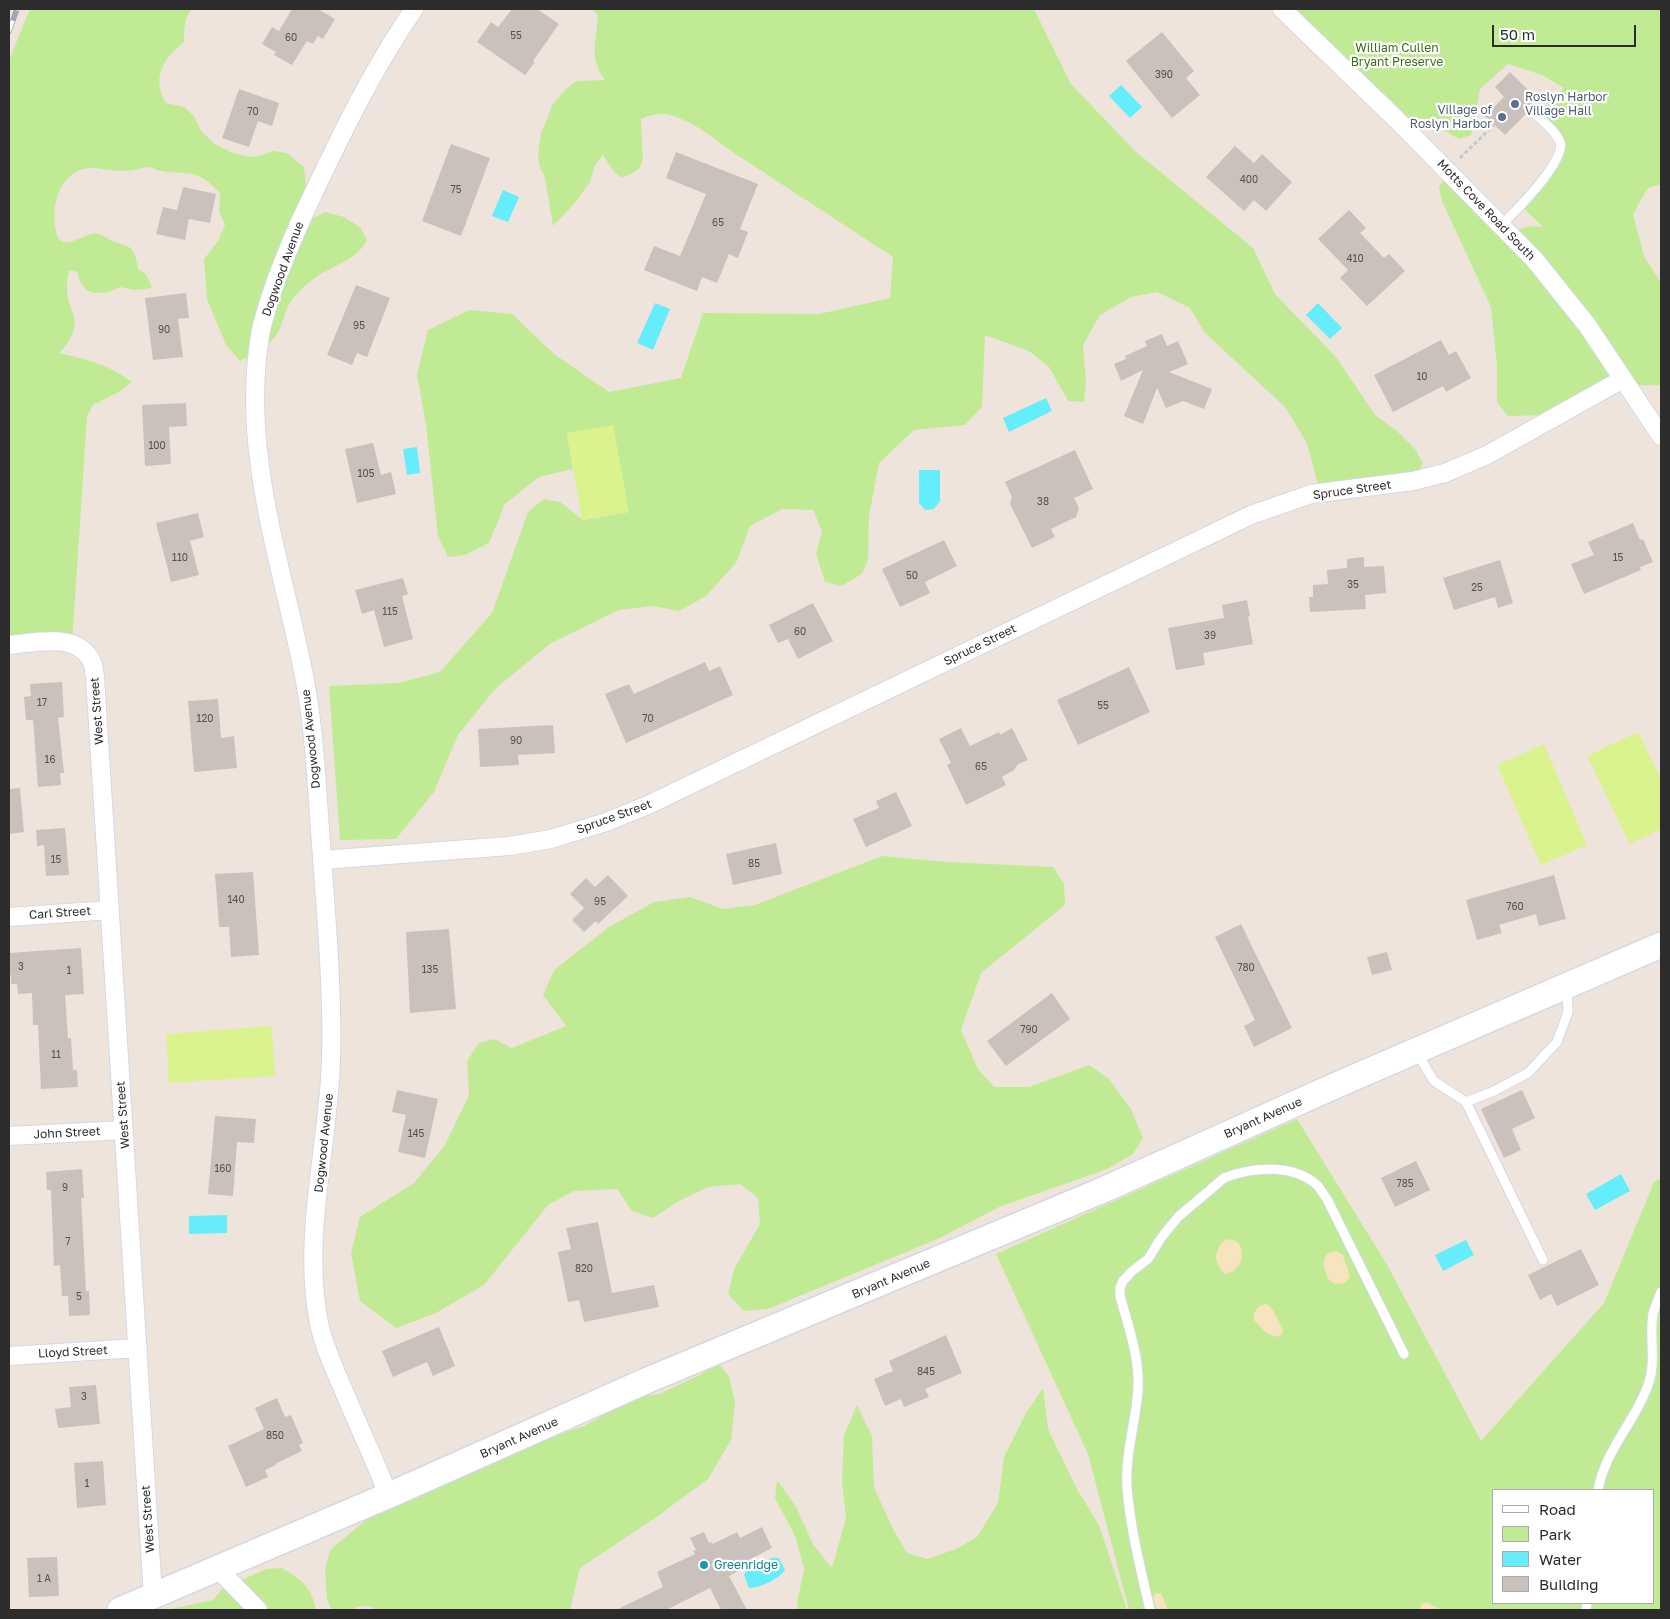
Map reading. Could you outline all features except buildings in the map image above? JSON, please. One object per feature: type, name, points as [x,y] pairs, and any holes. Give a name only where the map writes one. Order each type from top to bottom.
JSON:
[{"type":"main road","name":"Bryant Avenue","points":[[120,1610],[389,1496],[648,1380],[1085,1198],[1415,1051],[1661,945]]},
{"type":"street","name":"Dogwood Avenue","points":[[389,1496],[330,1359],[320,1326],[313,1282],[314,1235],[328,1104],[330,1060],[331,1005],[322,860],[312,734],[305,683],[261,477],[255,431],[256,373],[261,331],[267,307],[295,231],[351,114],[396,36],[414,9]]},
{"type":"street","name":"Motts Cove Road South","points":[[1282,9],[1534,259],[1587,325],[1661,436]]},
{"type":"street","name":"Spruce Street","points":[[322,860],[508,846],[551,839],[606,822],[648,805],[1251,515],[1311,494],[1413,481],[1445,474],[1488,456],[1623,379]]},
{"type":"street","name":"West Street","points":[[9,645],[60,641],[72,644],[83,650],[92,662],[95,677],[153,1596]]},
{"type":"street","name":"Carl Street","points":[[9,917],[110,910]]},
{"type":"street","name":"John Street","points":[[9,1136],[124,1130]]},
{"type":"street","name":"Lloyd Street","points":[[9,1356],[138,1348]]},
{"type":"street","points":[[218,1569],[258,1610]]},
{"type":"lane","points":[[1501,225],[1544,179],[1561,149],[1558,137],[1531,110]]},
{"type":"lane","points":[[1466,1102],[1494,1091],[1528,1073],[1558,1042],[1568,1012],[1567,986]]},
{"type":"lane","points":[[1415,1051],[1434,1080],[1466,1102],[1543,1260]]},
{"type":"lane","points":[[1150,1610],[1133,1529],[1127,1487],[1128,1453],[1138,1387],[1137,1361],[1120,1296],[1120,1288],[1131,1272],[1148,1260],[1161,1238],[1178,1218],[1224,1178],[1233,1174],[1260,1170],[1280,1170],[1299,1174],[1311,1181],[1319,1187],[1327,1199],[1404,1354]]},
{"type":"lane","points":[[1598,1489],[1600,1478],[1610,1455],[1644,1395],[1650,1377],[1653,1361],[1653,1316],[1661,1292]]},
{"type":"path","points":[[1447,171],[1494,125]]},
{"type":"green space","points":[[30,9],[192,9],[186,20],[184,42],[170,55],[162,69],[160,85],[166,103],[184,107],[194,116],[201,131],[215,144],[233,153],[251,157],[273,151],[287,153],[304,167],[306,187],[300,206],[290,219],[284,241],[309,220],[325,212],[344,217],[360,227],[367,240],[363,247],[352,257],[318,276],[305,286],[291,302],[276,336],[262,348],[240,361],[226,345],[207,299],[204,259],[218,241],[225,225],[219,212],[220,193],[212,185],[194,174],[160,171],[148,167],[131,171],[84,169],[67,178],[55,205],[55,225],[60,240],[64,242],[74,241],[91,234],[96,234],[129,247],[134,254],[138,269],[146,274],[152,288],[135,290],[120,287],[109,292],[94,293],[86,290],[81,284],[77,272],[69,270],[67,291],[75,322],[73,332],[66,346],[59,353],[97,363],[115,371],[132,382],[119,392],[93,405],[87,416],[72,644],[9,645],[9,60]]},
{"type":"green space","points":[[592,9],[1034,9],[1071,84],[1135,151],[1253,248],[1275,294],[1336,357],[1375,415],[1398,432],[1416,450],[1423,464],[1413,481],[1320,493],[1307,443],[1285,407],[1205,333],[1190,308],[1157,292],[1131,297],[1100,315],[1083,345],[1086,382],[1084,402],[1068,401],[1049,367],[1029,351],[985,335],[982,407],[965,425],[914,430],[879,463],[869,516],[868,559],[862,574],[841,586],[825,582],[816,554],[822,531],[813,510],[782,509],[750,526],[736,563],[706,596],[679,611],[653,606],[619,610],[551,643],[495,689],[458,735],[434,792],[396,839],[340,840],[329,686],[398,683],[440,672],[492,613],[528,512],[544,499],[560,502],[583,520],[629,512],[567,434],[573,469],[539,477],[505,504],[489,543],[465,555],[448,557],[438,536],[426,425],[417,374],[428,330],[469,310],[512,314],[554,354],[609,392],[681,378],[703,313],[819,314],[890,298],[893,257],[714,138],[681,119],[665,114],[656,114],[641,119],[643,159],[637,170],[622,178],[615,173],[603,155],[595,165],[590,182],[574,204],[553,226],[545,178],[539,165],[538,154],[541,133],[553,104],[567,88],[577,81],[605,80],[600,72],[595,56],[598,15]]},
{"type":"green space","name":"William Cullen Bryant Preserve","points":[[1282,9],[1661,9],[1661,184],[1648,188],[1633,214],[1644,256],[1661,283],[1661,387],[1659,385],[1618,386],[1543,415],[1508,416],[1497,402],[1497,366],[1491,307],[1442,201],[1439,188],[1442,182],[1451,181],[1501,225],[1519,229],[1533,226],[1543,227],[1521,206],[1561,149],[1537,116],[1564,88],[1542,75],[1508,64],[1480,89],[1471,135],[1459,139],[1445,131],[1433,118],[1422,129],[1411,129]]},
{"type":"green space","points":[[613,425],[629,512],[582,520],[567,433]]},
{"type":"green space","points":[[1638,732],[1661,779],[1661,829],[1630,844],[1587,756]]},
{"type":"green space","points":[[1544,744],[1587,845],[1541,865],[1497,765]]},
{"type":"green space","points":[[882,856],[947,862],[1053,867],[1064,884],[1065,905],[981,973],[961,1030],[978,1069],[994,1087],[1029,1087],[1089,1065],[1109,1079],[1131,1109],[1143,1138],[1133,1154],[1107,1169],[999,1207],[940,1238],[768,1309],[744,1311],[728,1294],[734,1269],[760,1224],[758,1198],[740,1184],[708,1187],[679,1201],[653,1218],[632,1211],[617,1189],[574,1191],[548,1205],[484,1285],[436,1313],[396,1328],[360,1301],[351,1253],[360,1217],[414,1183],[445,1145],[469,1095],[467,1061],[479,1043],[494,1039],[512,1048],[566,1026],[543,995],[554,970],[609,927],[654,902],[690,897],[723,909],[755,905]]},
{"type":"green space","points":[[272,1026],[275,1076],[169,1083],[166,1034]]},
{"type":"green space","points":[[1297,1119],[1386,1263],[1481,1441],[1604,1303],[1654,1182],[1661,1178],[1661,1610],[1129,1610],[1088,1454],[996,1254]]},
{"type":"green space","points":[[717,1362],[729,1376],[735,1402],[731,1440],[708,1479],[658,1516],[580,1568],[570,1610],[378,1610],[367,1606],[356,1607],[352,1610],[332,1610],[327,1600],[325,1569],[330,1550],[367,1519],[410,1493],[503,1452],[584,1426],[634,1397],[659,1394],[700,1375]]},
{"type":"green space","points":[[1043,1388],[1048,1429],[1077,1489],[1099,1525],[1127,1610],[798,1610],[797,1603],[804,1569],[796,1538],[775,1498],[777,1480],[796,1507],[813,1544],[832,1568],[846,1518],[842,1482],[844,1435],[857,1405],[872,1436],[874,1487],[892,1527],[907,1553],[927,1559],[956,1549],[977,1537],[998,1503],[1004,1457],[1026,1413]]},
{"type":"green space","points":[[282,1568],[305,1584],[316,1610],[166,1610],[213,1600],[222,1589],[266,1569]]},
{"type":"sand","points":[[1228,1239],[1235,1241],[1239,1245],[1242,1250],[1242,1256],[1237,1268],[1225,1274],[1220,1269],[1215,1256],[1221,1243]]},
{"type":"sand","points":[[1337,1251],[1343,1255],[1350,1276],[1346,1282],[1339,1284],[1330,1281],[1324,1267],[1327,1254]]},
{"type":"sand","points":[[1267,1304],[1273,1310],[1283,1329],[1282,1334],[1277,1337],[1266,1333],[1254,1320],[1254,1314],[1257,1309],[1261,1305]]},
{"type":"sand","points":[[1156,1593],[1161,1593],[1168,1610],[1157,1610],[1153,1597]]},
{"type":"sand","points":[[1426,1602],[1442,1610],[1421,1610],[1421,1605]]},
{"type":"water","points":[[1121,85],[1142,107],[1130,118],[1109,96]]},
{"type":"water","points":[[503,190],[519,197],[508,222],[492,216]]},
{"type":"water","points":[[655,303],[670,309],[653,350],[637,343]]},
{"type":"water","points":[[1318,303],[1342,328],[1330,339],[1306,315]]},
{"type":"water","points":[[1046,398],[1052,411],[1009,432],[1003,418]]},
{"type":"water","points":[[417,447],[420,473],[407,475],[403,449]]},
{"type":"water","points":[[919,470],[940,470],[940,501],[934,509],[925,510],[919,503]]},
{"type":"water","points":[[1621,1174],[1630,1191],[1595,1210],[1586,1194]]},
{"type":"water","points":[[227,1215],[227,1233],[189,1234],[189,1216]]},
{"type":"water","points":[[1466,1240],[1474,1255],[1443,1271],[1435,1255]]},
{"type":"water","points":[[772,1558],[779,1558],[785,1570],[769,1582],[749,1588],[744,1575],[746,1571]]},
{"type":"railway","points":[[9,31],[17,9]]},
{"type":"place","name":"Roslyn Harbor Village Hall","points":[[1515,104]]},
{"type":"place","name":"Village of Roslyn Harbor","points":[[1502,117]]},
{"type":"place","name":"Greenridge","points":[[704,1565]]}]
